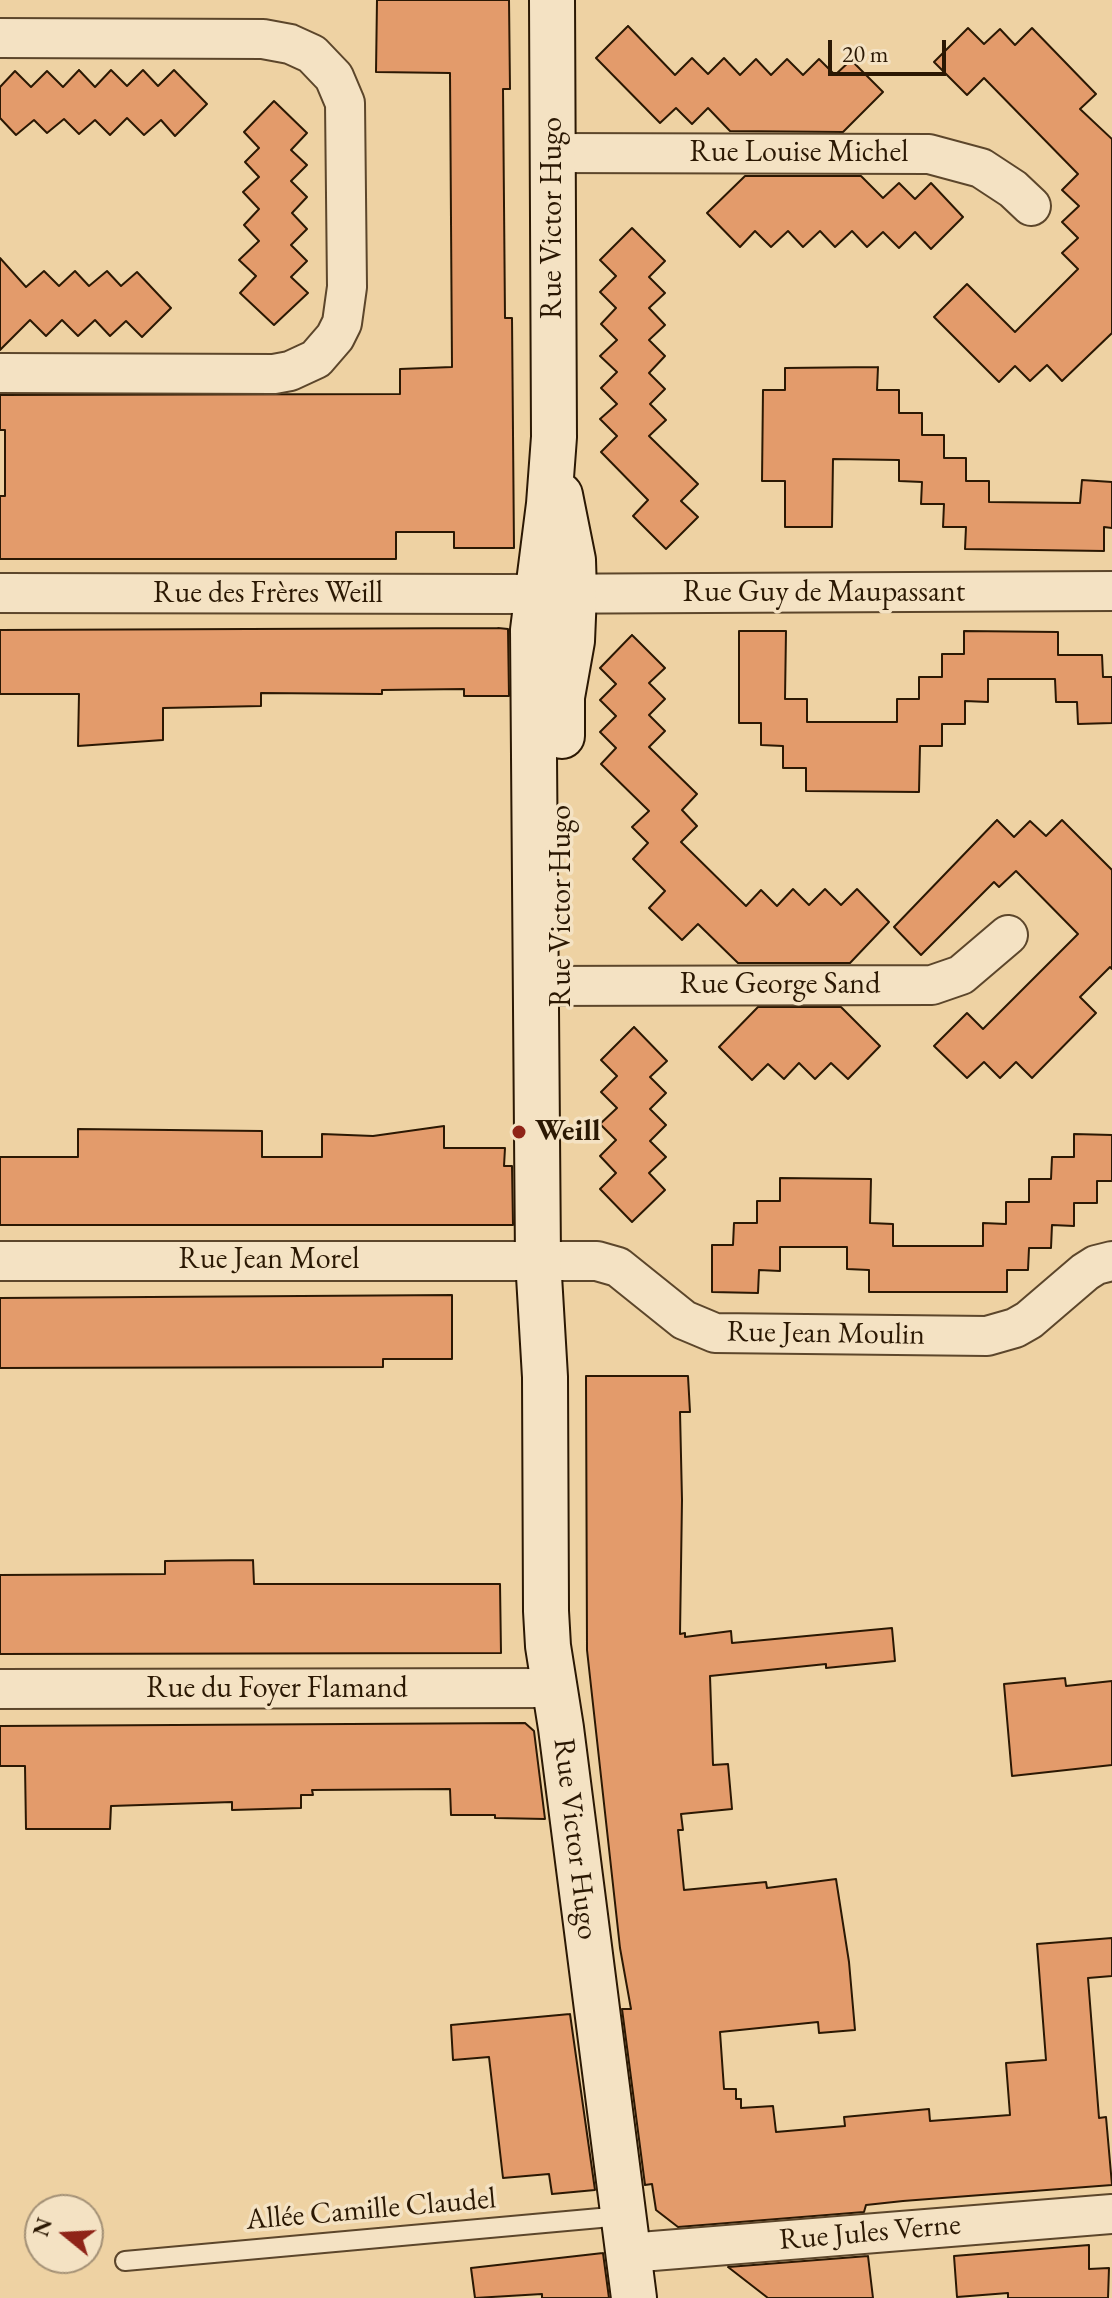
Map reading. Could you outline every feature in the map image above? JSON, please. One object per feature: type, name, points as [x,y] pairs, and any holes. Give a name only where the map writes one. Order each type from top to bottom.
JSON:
[{"type":"street","name":"Rue Victor Hugo","points":[[552,0],[554,437],[549,504],[555,594],[533,630],[549,986],[546,1611],[634,2298]]},
{"type":"street","points":[[0,38],[263,39],[290,44],[312,54],[334,77],[345,103],[347,287],[342,323],[335,337],[316,359],[290,371],[274,374],[0,373]]},
{"type":"street","name":"Rue Louise Michel","points":[[552,153],[929,154],[981,168],[1013,189],[1031,206]]},
{"type":"street","name":"Rue Guy de Maupassant","points":[[555,594],[1112,591]]},
{"type":"street","name":"Rue des Frères Weill","points":[[0,593],[555,594]]},
{"type":"street","name":"Rue George Sand","points":[[549,986],[932,985],[961,975],[1008,935]]},
{"type":"street","name":"Rue Jean Moulin","points":[[547,1259],[597,1261],[618,1267],[684,1320],[715,1333],[972,1336],[987,1336],[1015,1328],[1029,1320],[1085,1272],[1112,1261]]},
{"type":"street","name":"Rue Jean Morel","points":[[0,1261],[547,1259]]},
{"type":"street","name":"Rue du Foyer Flamand","points":[[0,1689],[555,1688]]},
{"type":"street","name":"Rue Jules Verne","points":[[625,2234],[1112,2214]]},
{"type":"lane","name":"Allée Camille Claudel","points":[[125,2261],[625,2234]]},
{"type":"building","points":[[377,0],[509,0],[510,89],[503,89],[505,318],[512,318],[514,548],[454,548],[454,532],[396,532],[396,559],[0,559],[0,496],[5,496],[5,430],[0,430],[0,395],[400,394],[400,369],[452,367],[450,73],[376,72]]},
{"type":"building","points":[[628,26],[675,75],[692,58],[708,74],[724,58],[740,75],[756,59],[771,75],[787,59],[803,75],[819,59],[835,75],[851,60],[883,92],[843,132],[730,131],[708,108],[692,124],[676,108],[660,123],[596,58]]},
{"type":"building","points":[[968,28],[984,44],[1000,29],[1015,45],[1032,28],[1096,94],[1080,109],[1112,139],[1112,333],[1062,381],[1047,365],[1030,381],[1015,366],[999,382],[934,317],[967,284],[1015,332],[1078,269],[1062,253],[1078,238],[1062,222],[1079,206],[1062,190],[1078,174],[984,78],[967,95],[934,62]]},
{"type":"building","points":[[79,70],[95,87],[111,70],[127,86],[143,70],[158,86],[174,70],[207,104],[175,136],[161,120],[144,135],[127,118],[110,135],[95,120],[79,134],[64,119],[47,133],[34,120],[16,135],[0,118],[0,87],[15,71],[31,87],[47,71],[63,87]]},
{"type":"building","points":[[274,101],[307,133],[291,150],[307,165],[291,181],[307,197],[292,213],[307,229],[291,245],[307,261],[291,277],[308,293],[274,325],[240,293],[256,276],[239,260],[259,241],[244,225],[259,209],[243,192],[259,177],[245,162],[259,148],[244,132]]},
{"type":"building","points":[[745,176],[861,176],[883,198],[899,183],[915,199],[931,183],[963,217],[931,249],[915,232],[899,248],[883,232],[867,247],[852,231],[835,247],[820,231],[803,247],[788,231],[771,247],[755,231],[740,247],[707,213]]},
{"type":"building","points":[[632,228],[665,261],[649,277],[665,293],[649,308],[665,325],[649,340],[665,356],[649,373],[665,389],[650,404],[666,420],[649,436],[698,484],[681,501],[698,517],[666,549],[633,516],[648,500],[601,452],[617,436],[600,419],[617,404],[601,388],[617,372],[600,356],[617,340],[601,324],[616,308],[600,292],[616,276],[600,260]]},
{"type":"building","points":[[0,258],[26,287],[44,271],[59,286],[75,271],[89,286],[107,271],[121,286],[137,272],[171,308],[142,337],[126,321],[110,336],[95,320],[78,336],[62,320],[46,336],[30,320],[0,350]]},
{"type":"building","points":[[878,367],[877,390],[899,390],[899,413],[922,413],[922,435],[944,435],[944,458],[966,458],[966,481],[989,481],[989,502],[1080,503],[1082,480],[1112,482],[1112,528],[1104,527],[1104,551],[965,549],[966,527],[943,527],[944,504],[921,504],[922,482],[899,481],[899,460],[833,459],[832,527],[785,527],[785,481],[762,481],[763,390],[785,390],[785,368]]},
{"type":"building","points":[[508,629],[509,696],[464,696],[464,689],[382,690],[382,694],[261,693],[261,706],[163,708],[163,740],[78,746],[79,694],[0,694],[0,630]]},
{"type":"building","points":[[739,631],[786,631],[785,699],[807,699],[807,722],[897,722],[897,699],[919,699],[919,677],[942,677],[942,654],[964,654],[964,631],[1058,632],[1058,655],[1102,655],[1103,677],[1112,677],[1112,723],[1078,724],[1077,702],[1056,702],[1055,679],[988,679],[988,702],[965,701],[965,724],[942,724],[942,746],[920,746],[919,792],[806,791],[806,768],[783,768],[783,746],[761,745],[761,723],[739,723]]},
{"type":"building","points":[[632,635],[665,668],[649,683],[665,699],[649,715],[665,731],[649,747],[697,794],[682,810],[697,826],[681,842],[746,906],[761,890],[777,906],[793,889],[809,905],[825,889],[841,905],[857,889],[889,922],[850,963],[738,963],[698,924],[682,940],[649,908],[665,891],[633,859],[648,843],[632,827],[649,811],[601,764],[616,748],[600,732],[616,716],[600,700],[616,684],[600,668]]},
{"type":"building","points":[[997,820],[1014,837],[1030,821],[1046,836],[1062,820],[1112,870],[1112,969],[1110,967],[1080,997],[1096,1013],[1032,1078],[1016,1062],[1000,1078],[984,1062],[967,1078],[934,1046],[967,1013],[983,1029],[1078,934],[1016,871],[999,887],[994,882],[921,955],[894,927]]},
{"type":"building","points":[[758,1007],[841,1007],[880,1046],[848,1079],[831,1063],[815,1079],[799,1063],[784,1079],[768,1064],[752,1080],[719,1047]]},
{"type":"building","points":[[634,1027],[667,1061],[650,1077],[666,1093],[650,1109],[666,1125],[650,1141],[666,1157],[649,1173],[665,1190],[632,1222],[600,1189],[616,1173],[600,1156],[616,1140],[600,1124],[617,1108],[601,1092],[617,1076],[601,1060]]},
{"type":"building","points":[[444,1126],[444,1148],[505,1148],[504,1166],[512,1166],[513,1225],[0,1225],[0,1157],[78,1157],[78,1129],[262,1131],[262,1157],[322,1157],[322,1134],[373,1136]]},
{"type":"building","points":[[1074,1134],[1112,1135],[1112,1181],[1097,1181],[1097,1203],[1074,1203],[1074,1226],[1052,1225],[1051,1248],[1029,1248],[1028,1270],[1007,1270],[1007,1292],[869,1292],[869,1270],[847,1269],[847,1247],[780,1247],[780,1271],[759,1270],[758,1293],[712,1292],[712,1245],[733,1245],[734,1223],[757,1223],[757,1201],[780,1201],[780,1178],[871,1179],[870,1223],[893,1224],[893,1246],[983,1246],[983,1223],[1006,1224],[1006,1202],[1029,1202],[1029,1179],[1051,1179],[1052,1157],[1074,1157]]},
{"type":"building","points":[[452,1295],[452,1359],[383,1359],[383,1367],[0,1368],[0,1298]]},
{"type":"building","points":[[586,1376],[688,1376],[690,1412],[680,1412],[680,1634],[685,1633],[685,1637],[731,1631],[732,1643],[892,1628],[895,1661],[826,1668],[826,1664],[710,1676],[713,1765],[728,1764],[732,1809],[681,1814],[683,1830],[678,1830],[684,1890],[766,1882],[767,1888],[836,1879],[849,1962],[855,2030],[819,2033],[818,2022],[720,2032],[724,2089],[736,2089],[736,2099],[741,2099],[741,2108],[773,2106],[776,2132],[845,2126],[844,2117],[929,2109],[930,2121],[1010,2115],[1006,2063],[1046,2060],[1037,1944],[1112,1938],[1112,1976],[1088,1978],[1099,2118],[1106,2117],[1112,2185],[903,2201],[866,2205],[864,2212],[678,2227],[656,2210],[652,2184],[645,2185],[622,2009],[631,2009],[620,1948],[587,1650]]},
{"type":"building","points":[[253,1560],[254,1584],[500,1584],[501,1653],[0,1654],[0,1575],[165,1574],[165,1561]]},
{"type":"building","points":[[1065,1678],[1066,1686],[1112,1681],[1112,1765],[1012,1776],[1004,1684]]},
{"type":"building","points":[[525,1723],[534,1731],[545,1819],[451,1815],[450,1789],[312,1790],[313,1795],[301,1795],[301,1808],[232,1810],[232,1802],[111,1806],[110,1829],[26,1829],[25,1766],[0,1766],[0,1726]]},
{"type":"building","points":[[570,2014],[595,2190],[552,2194],[549,2174],[503,2178],[489,2057],[453,2060],[451,2025]]},
{"type":"building","points":[[1089,2245],[1089,2269],[1109,2268],[1108,2298],[1008,2298],[1008,2293],[957,2297],[954,2256]]},
{"type":"building","points":[[603,2253],[609,2298],[542,2298],[542,2294],[475,2298],[471,2268]]},
{"type":"building","points":[[868,2256],[873,2298],[768,2298],[728,2267]]},
{"type":"place","name":"Weill","points":[[519,1132]]}]
